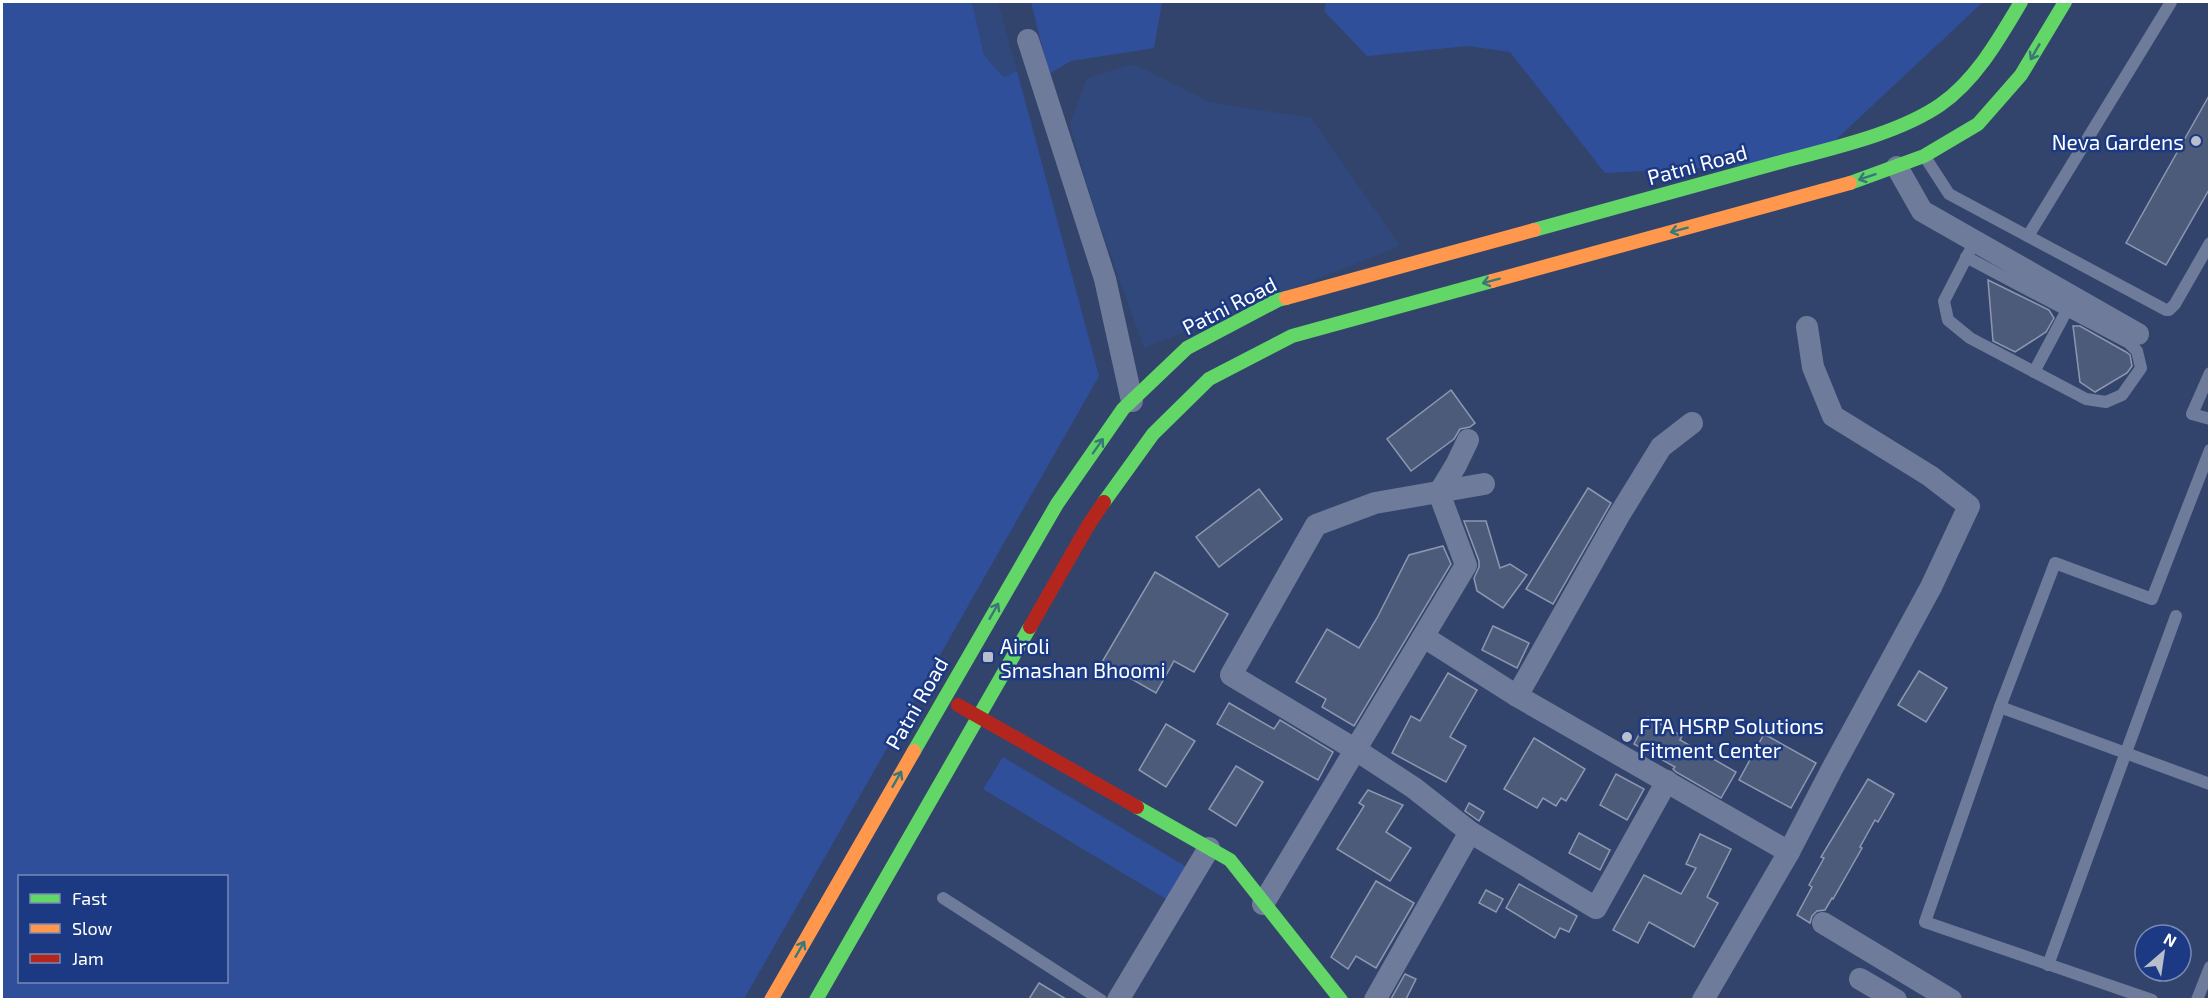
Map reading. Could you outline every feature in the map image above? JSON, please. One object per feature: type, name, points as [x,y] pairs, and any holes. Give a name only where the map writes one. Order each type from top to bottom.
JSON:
[{"type":"main road","name":"Patni Road","points":[[771,999],[1057,504],[1124,409],[1187,348],[1278,300],[1851,143],[1925,114],[1953,95],[1990,53],[2021,2]]},
{"type":"main road","points":[[816,999],[1089,524],[1153,434],[1209,379],[1292,336],[1863,179],[1924,156],[1978,124],[2021,75],[2065,2]]},
{"type":"main road","points":[[944,697],[1230,860],[1341,999]]},
{"type":"street","points":[[1028,40],[1105,279],[1132,401]]},
{"type":"street","points":[[1897,167],[1922,212],[1971,249],[2106,323],[2138,333]]},
{"type":"street","points":[[1702,999],[1789,852],[1931,587],[1969,506],[1930,476],[1833,416],[1813,367],[1807,327]]},
{"type":"street","points":[[1517,696],[1618,517],[1661,447],[1692,423]]},
{"type":"street","points":[[1439,493],[1468,440]]},
{"type":"street","points":[[1484,484],[1375,503],[1316,525],[1231,675],[1356,750],[1414,788],[1470,832],[1596,908],[1667,781]]},
{"type":"street","points":[[1263,904],[1466,565],[1439,493]]},
{"type":"street","points":[[1424,637],[1517,696],[1789,852]]},
{"type":"street","points":[[1376,999],[1470,832]]},
{"type":"street","points":[[1118,999],[1209,848]]},
{"type":"street","points":[[1824,923],[1951,999]]},
{"type":"street","points":[[1860,980],[1896,999]]},
{"type":"lane","points":[[2028,236],[2171,2]]},
{"type":"lane","points":[[1924,156],[1949,194],[2162,309],[2169,310],[2175,304],[2210,243]]},
{"type":"lane","points":[[1971,249],[2067,310],[2106,323],[2137,351],[2141,369],[2122,395],[2106,402],[2086,399],[2034,372],[1970,338],[1948,320],[1944,301],[1971,249]]},
{"type":"lane","points":[[2034,372],[2067,310]]},
{"type":"lane","points":[[2210,373],[2192,414],[2210,419]]},
{"type":"lane","points":[[2152,999],[1925,922],[2000,707],[2055,563],[2152,599],[2210,450]]},
{"type":"lane","points":[[2048,965],[2176,616]]},
{"type":"lane","points":[[2000,707],[2210,784]]},
{"type":"lane","points":[[942,898],[1101,999]]},
{"type":"lane","points":[[2197,999],[2210,967]]},
{"type":"shaded area","points":[[2,2],[972,2],[984,55],[1004,77],[1017,71],[1099,376],[744,999],[2,1000]]},
{"type":"shaded area","points":[[972,2],[998,2],[1017,71],[1004,77],[984,55]]},
{"type":"shaded area","points":[[1031,2],[1162,2],[1154,48],[1071,61],[1049,74]]},
{"type":"shaded area","points":[[1326,2],[1983,2],[1812,162],[1605,173],[1510,52],[1468,46],[1367,56],[1324,11]]},
{"type":"shaded area","points":[[1133,64],[1209,102],[1311,118],[1400,246],[1144,348],[1093,205],[1070,125],[1087,78]]},
{"type":"shaded area","points":[[1003,757],[1195,872],[1176,905],[983,789]]},
{"type":"building","name":"Neva Gardens","points":[[2210,94],[2210,188],[2166,265],[2126,243]]},
{"type":"building","points":[[1988,280],[2049,310],[2054,318],[2046,332],[2015,352],[1993,341]]},
{"type":"building","points":[[2073,326],[2080,326],[2130,355],[2132,366],[2127,373],[2095,392],[2080,382]]},
{"type":"building","points":[[1451,390],[1475,423],[1470,427],[1460,429],[1454,439],[1411,471],[1387,439]]},
{"type":"building","points":[[1588,488],[1611,503],[1553,604],[1526,589]]},
{"type":"building","points":[[1259,489],[1282,519],[1219,567],[1196,537]]},
{"type":"building","points":[[1464,521],[1486,521],[1500,568],[1510,564],[1527,575],[1503,608],[1477,591],[1474,578],[1479,561]]},
{"type":"building","points":[[1443,546],[1451,564],[1354,726],[1322,707],[1326,699],[1296,682],[1327,629],[1359,648],[1409,555]]},
{"type":"building","points":[[1155,572],[1228,614],[1194,672],[1174,661],[1156,693],[1102,662]]},
{"type":"building","points":[[1493,626],[1529,643],[1517,668],[1482,650]]},
{"type":"building","points":[[1919,671],[1947,688],[1926,722],[1898,705]]},
{"type":"building","points":[[1448,673],[1477,690],[1450,737],[1466,746],[1446,782],[1392,753],[1411,716],[1420,721]]},
{"type":"building","points":[[1229,703],[1274,729],[1280,720],[1333,752],[1318,780],[1217,724]]},
{"type":"building","points":[[1648,717],[1682,736],[1680,740],[1736,772],[1721,798],[1676,772],[1673,769],[1675,767],[1634,744]]},
{"type":"building","points":[[1166,724],[1195,741],[1166,787],[1139,770]]},
{"type":"building","points":[[1764,734],[1816,763],[1791,808],[1739,780]]},
{"type":"building","points":[[1534,738],[1585,769],[1566,801],[1561,798],[1556,806],[1543,798],[1537,808],[1504,789]]},
{"type":"building","points":[[1236,766],[1263,782],[1236,826],[1209,809]]},
{"type":"building","points":[[1616,774],[1644,789],[1627,820],[1600,805]]},
{"type":"building","points":[[1868,779],[1894,794],[1878,822],[1875,820],[1833,899],[1825,910],[1817,911],[1812,916],[1810,923],[1797,915],[1812,887],[1809,885],[1824,858],[1821,857]]},
{"type":"building","points":[[1368,790],[1403,805],[1386,832],[1411,848],[1390,881],[1337,849],[1364,806],[1359,803]]},
{"type":"building","points":[[1469,803],[1484,812],[1479,821],[1465,811]]},
{"type":"building","points":[[1579,833],[1610,850],[1600,870],[1569,853]]},
{"type":"building","points":[[1700,834],[1731,849],[1707,897],[1718,903],[1694,947],[1649,922],[1638,943],[1613,930],[1644,875],[1681,894],[1696,868],[1686,864]]},
{"type":"building","points":[[1376,881],[1414,903],[1376,968],[1356,956],[1348,969],[1331,957]]},
{"type":"building","points":[[1519,884],[1577,916],[1569,932],[1560,928],[1555,938],[1506,908]]},
{"type":"building","points":[[1486,890],[1503,899],[1496,912],[1479,903]]},
{"type":"building","points":[[1405,974],[1416,979],[1406,999],[1391,999]]},
{"type":"building","points":[[1039,983],[1066,999],[1029,999]]},
{"type":"traffic: fast","points":[[1534,230],[1839,146],[1903,125],[1940,105],[1965,84],[1986,58],[2021,2]]},
{"type":"traffic: fast","points":[[1850,183],[1924,156],[1978,124],[2021,75],[2065,2]]},
{"type":"traffic: fast","points":[[1104,502],[1153,434],[1209,379],[1292,336],[1492,281]]},
{"type":"traffic: fast","points":[[914,751],[1057,504],[1123,409],[1187,348],[1278,300],[1286,298]]},
{"type":"traffic: fast","points":[[816,1000],[1030,627]]},
{"type":"traffic: fast","points":[[1137,807],[1230,860],[1341,1000]]},
{"type":"traffic: slow","points":[[1492,281],[1850,183]]},
{"type":"traffic: slow","points":[[1286,298],[1534,230]]},
{"type":"traffic: slow","points":[[771,1000],[914,751]]},
{"type":"traffic: jam","points":[[1030,627],[1104,502]]},
{"type":"traffic: jam","points":[[958,705],[1137,807]]},
{"type":"place","name":"Neva Gardens","points":[[2196,141]]},
{"type":"place","name":"Airoli Smashan Bhoomi","points":[[988,657]]},
{"type":"place","name":"FTA HSRP Solutions Fitment Center","points":[[1627,737]]}]
